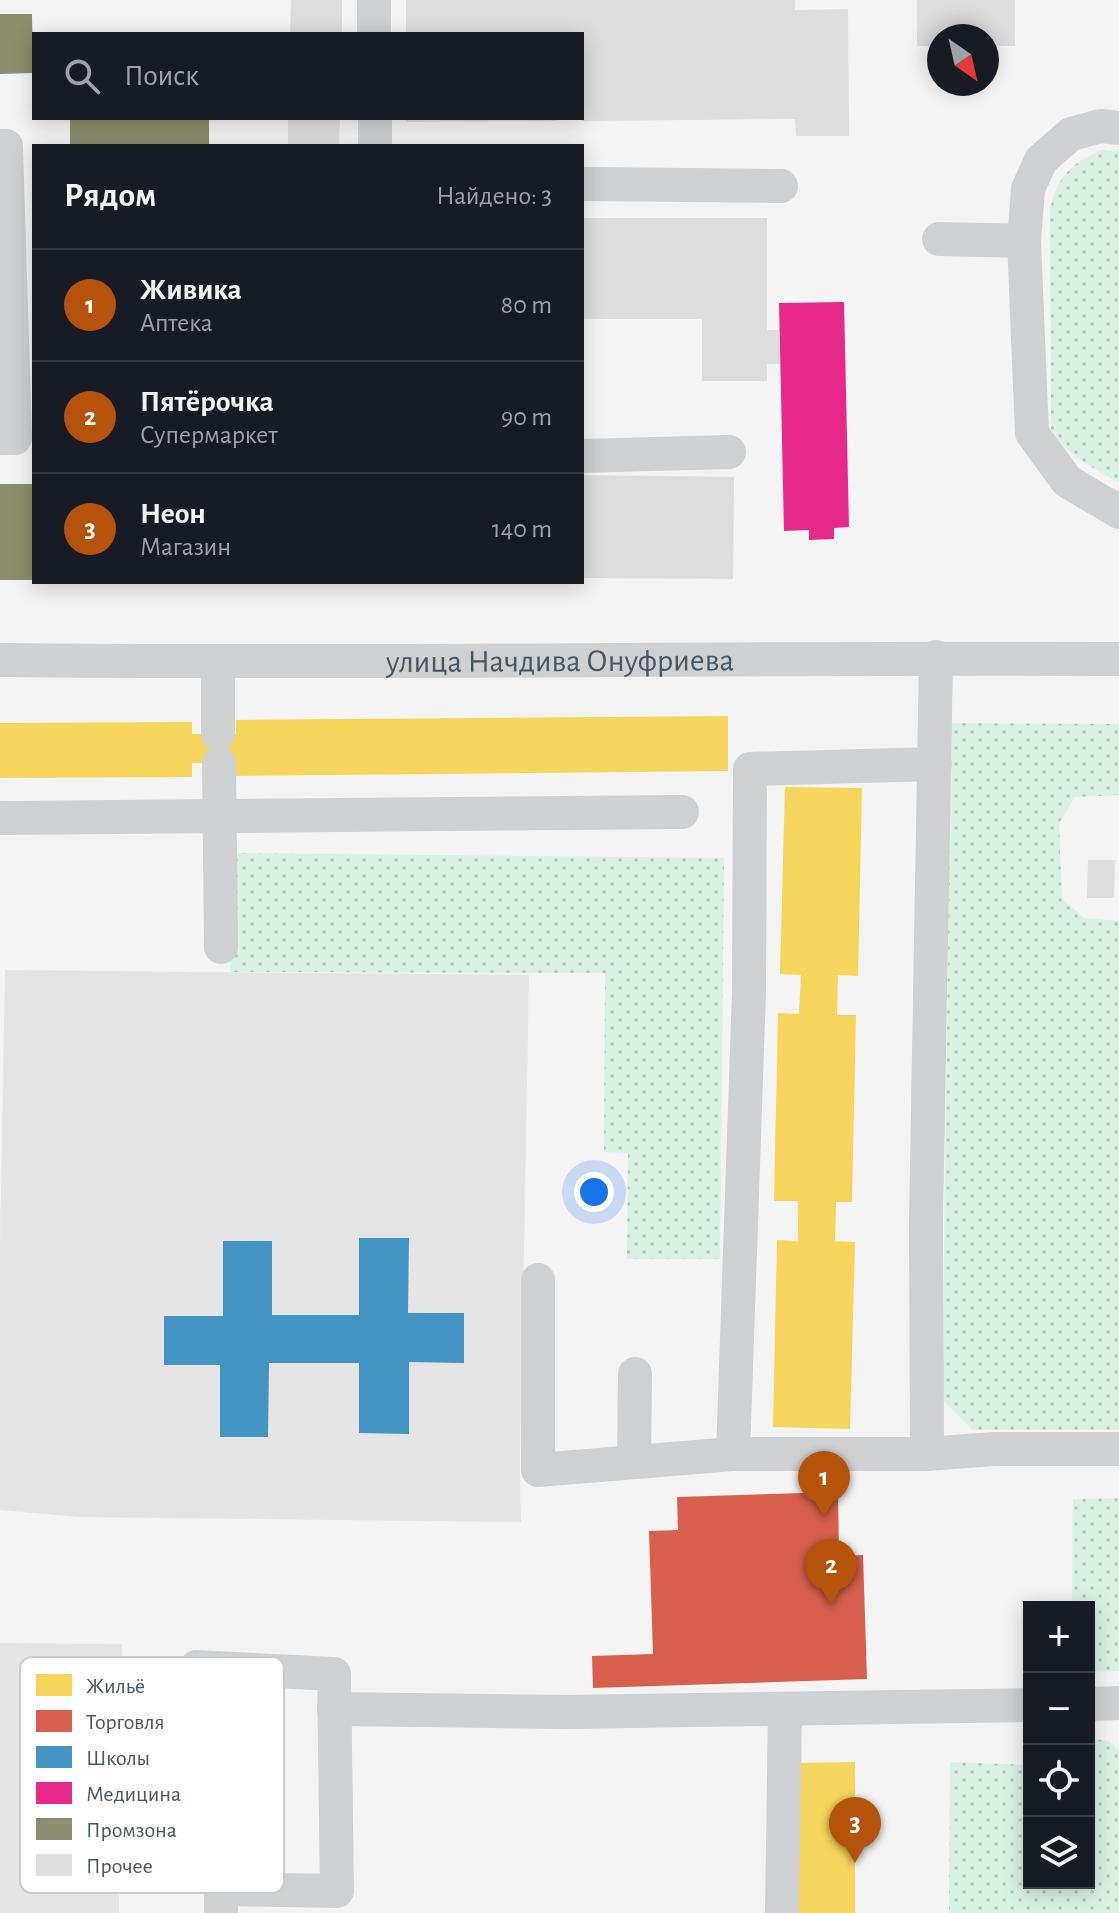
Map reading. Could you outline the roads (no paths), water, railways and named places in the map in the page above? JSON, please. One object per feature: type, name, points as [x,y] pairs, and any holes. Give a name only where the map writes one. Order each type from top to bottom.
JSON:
[{"type":"street","points":[[374,0],[374,32]]},
{"type":"street","points":[[375,120],[375,144]]},
{"type":"street","points":[[1119,128],[1101,126],[1071,134],[1041,160],[1028,189],[1024,241],[1032,433],[1067,481],[1119,512]]},
{"type":"street","points":[[0,146],[6,146],[15,438],[0,438]]},
{"type":"street","points":[[584,184],[781,186]]},
{"type":"street","points":[[939,239],[1024,241]]},
{"type":"street","points":[[584,456],[729,452]]},
{"type":"street","points":[[927,1454],[926,1222],[936,657]]},
{"type":"street","name":"улица Начдива Онуфриева","points":[[0,660],[1119,659]]},
{"type":"street","points":[[218,662],[221,947]]},
{"type":"street","points":[[733,1454],[749,992],[750,769],[935,764]]},
{"type":"street","points":[[0,818],[682,812]]},
{"type":"street","points":[[538,1280],[529,1470],[733,1454],[927,1454],[994,1449],[1119,1449]]},
{"type":"street","points":[[634,1462],[635,1374]]},
{"type":"street","points":[[284,1671],[334,1674],[337,1891],[284,1890]]},
{"type":"street","points":[[1095,1704],[1119,1703]]},
{"type":"street","points":[[334,1709],[567,1712],[1023,1705]]},
{"type":"street","points":[[782,1913],[785,1710]]},
{"type":"place","name":"Живика","points":[[824,1517]]},
{"type":"place","name":"Пятёрочка","points":[[831,1605]]},
{"type":"place","name":"Неон","points":[[855,1863]]}]
